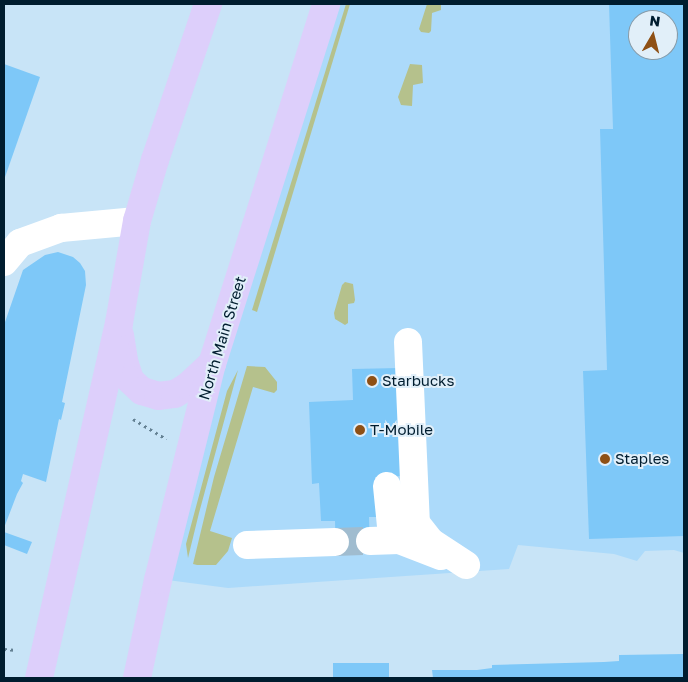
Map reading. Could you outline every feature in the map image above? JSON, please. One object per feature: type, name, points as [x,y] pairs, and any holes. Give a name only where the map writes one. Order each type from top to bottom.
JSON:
[{"type":"main road","points":[[39,678],[119,323],[137,221],[155,160],[208,4]]},
{"type":"main road","name":"North Main Street","points":[[137,678],[158,580],[212,364],[326,4]]},
{"type":"main road","points":[[119,323],[124,361],[130,380],[142,391],[158,396],[175,394],[188,386],[212,364]]},
{"type":"street","points":[[4,262],[20,244],[61,228],[137,221]]},
{"type":"street","points":[[387,486],[382,533],[466,565],[431,542],[416,524],[408,342]]},
{"type":"street","points":[[249,538],[335,535]]},
{"type":"path","points":[[130,416],[166,440]]},
{"type":"path","points":[[4,649],[16,650]]},
{"type":"shaded area","points":[[331,4],[684,4],[684,553],[674,550],[645,551],[637,561],[614,554],[518,545],[509,569],[228,588],[160,579]]},
{"type":"green space","points":[[346,4],[350,4],[257,312],[252,310]]},
{"type":"green space","points":[[427,4],[441,4],[441,10],[432,13],[431,31],[429,33],[421,32],[419,29]]},
{"type":"green space","points":[[410,64],[422,65],[423,83],[413,85],[412,106],[401,105],[398,97]]},
{"type":"green space","points":[[345,282],[353,284],[355,300],[354,303],[348,304],[348,323],[345,325],[335,319],[334,313],[342,285]]},
{"type":"green space","points":[[247,366],[265,367],[277,382],[277,390],[274,393],[253,387],[210,531],[232,538],[228,551],[216,565],[193,564],[214,477]]},
{"type":"green space","points":[[238,370],[188,558],[186,544],[227,391]]},
{"type":"building","points":[[609,4],[684,4],[684,536],[589,539],[583,371],[607,370],[600,129],[613,129]]},
{"type":"building","points":[[4,64],[40,77],[4,180]]},
{"type":"building","points":[[58,252],[73,257],[80,263],[85,271],[86,285],[62,402],[65,403],[61,420],[59,419],[46,482],[23,474],[21,481],[23,483],[4,528],[4,325],[23,270],[45,255]]},
{"type":"building","points":[[399,368],[403,476],[375,477],[377,517],[369,517],[370,553],[336,555],[335,521],[321,521],[319,483],[312,484],[309,402],[353,400],[352,369]]},
{"type":"building","points":[[4,532],[32,542],[27,554],[4,545]]},
{"type":"building","points":[[683,654],[684,678],[433,678],[432,670],[477,670],[492,668],[492,665],[619,661],[619,655]]},
{"type":"building","points":[[333,663],[389,663],[389,678],[333,678]]},
{"type":"tunnel","points":[[335,542],[370,541]]},
{"type":"place","name":"Starbucks","points":[[372,381]]},
{"type":"place","name":"T-Mobile","points":[[360,430]]},
{"type":"place","name":"Staples","points":[[605,459]]}]
